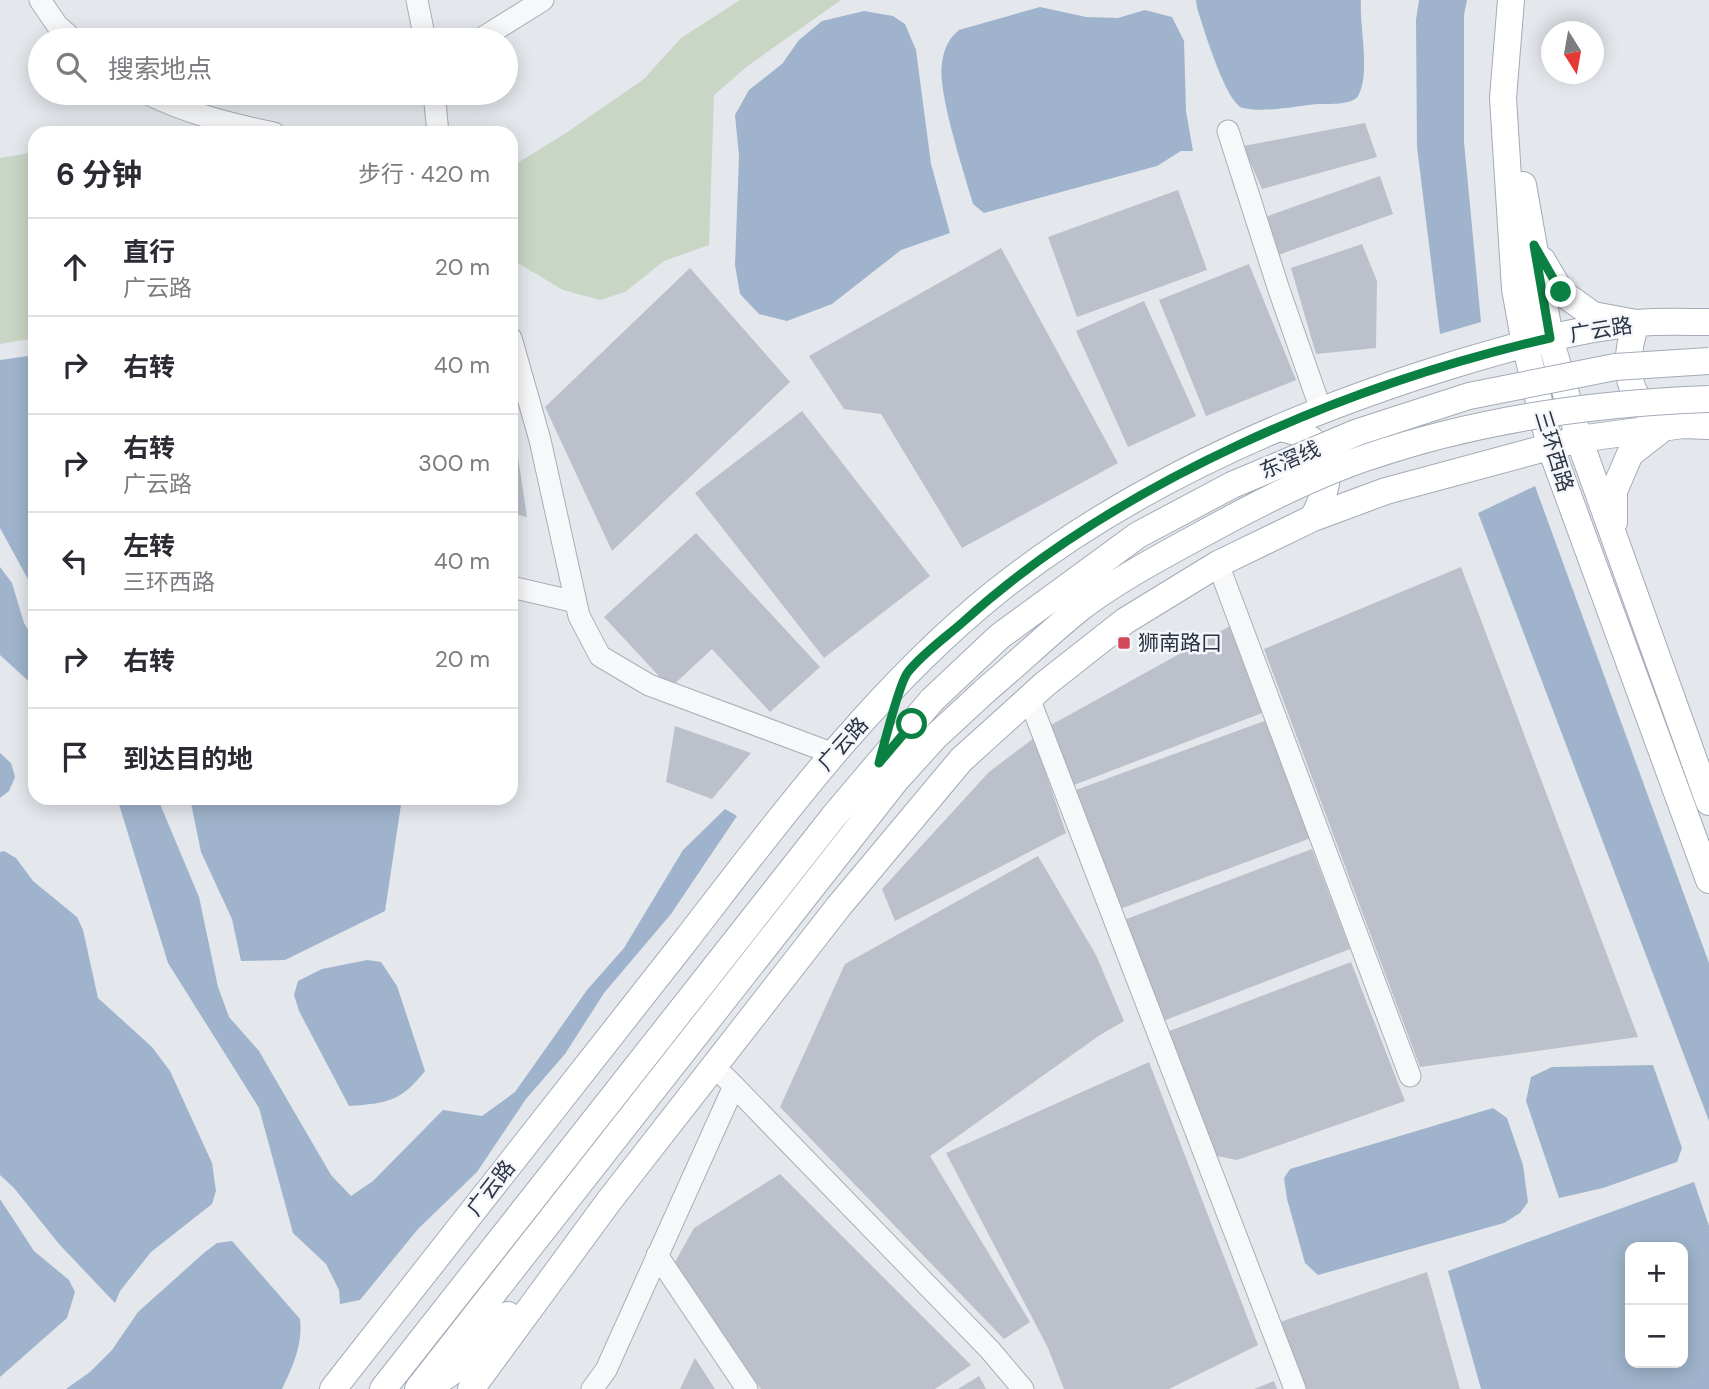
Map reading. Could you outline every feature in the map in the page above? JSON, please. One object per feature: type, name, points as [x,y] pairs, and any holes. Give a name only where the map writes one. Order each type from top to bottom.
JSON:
[{"type":"main road","name":"三环西路","points":[[1511,0],[1503,98],[1516,289],[1579,439],[1709,802]]},
{"type":"main road","name":"三环西路","points":[[1522,0],[1515,98],[1518,156],[1534,245],[1537,341],[1550,446],[1709,880]]},
{"type":"main road","points":[[1534,245],[1561,292],[1593,316],[1636,323],[1628,354],[1628,376],[1633,390],[1643,408],[1654,416],[1685,426]]},
{"type":"main road","name":"广云路","points":[[333,1389],[810,781],[906,673],[995,593],[1070,537],[1140,497],[1230,449],[1321,410],[1416,376],[1537,341],[1636,323],[1709,322]]},
{"type":"main road","name":"东滘线","points":[[932,700],[1000,636],[1138,535],[1244,480],[1357,432],[1469,396],[1615,367],[1709,361]]},
{"type":"main road","points":[[418,1389],[896,780],[935,737],[1081,608],[1167,553],[1240,513],[1364,458],[1435,437],[1521,418],[1597,407],[1709,399]]},
{"type":"main road","points":[[471,1389],[609,1200],[839,906],[961,760],[1030,698],[1125,621],[1217,564],[1313,518],[1386,491],[1579,439],[1685,426]]},
{"type":"main road","points":[[1614,537],[1614,491],[1630,454],[1685,426]]},
{"type":"main road","points":[[1279,428],[1307,436],[1319,446],[1328,463],[1324,496],[1313,518]]},
{"type":"main road","points":[[879,763],[906,673]]},
{"type":"main road","name":"广云路","points":[[383,1389],[834,816],[932,700]]},
{"type":"main road","points":[[715,968],[746,863]]},
{"type":"main road","points":[[427,1389],[456,1369],[521,1302],[544,1289]]},
{"type":"street","points":[[40,0],[60,28]]},
{"type":"street","points":[[418,0],[423,28]]},
{"type":"street","points":[[499,28],[543,0]]},
{"type":"street","points":[[174,105],[240,126]]},
{"type":"street","points":[[435,105],[437,126]]},
{"type":"street","points":[[1228,131],[1321,410]]},
{"type":"street","points":[[518,363],[540,440],[579,616],[600,656],[649,685],[834,754]]},
{"type":"street","points":[[1217,564],[1410,1076]]},
{"type":"street","points":[[518,589],[576,602]]},
{"type":"street","points":[[1030,698],[1295,1389]]},
{"type":"street","points":[[714,1066],[990,1350],[1023,1389]]},
{"type":"street","points":[[592,1389],[606,1370],[734,1086]]},
{"type":"street","points":[[657,1255],[747,1389]]},
{"type":"green space","points":[[740,0],[841,0],[749,65],[714,95],[709,245],[664,261],[625,292],[600,300],[563,290],[518,263],[518,163],[644,79],[681,38]]},
{"type":"green space","points":[[28,153],[28,339],[0,344],[0,158]]},
{"type":"water","points":[[1196,0],[1361,0],[1364,75],[1358,96],[1351,101],[1340,103],[1270,109],[1243,108],[1229,93],[1204,31]]},
{"type":"water","points":[[1419,0],[1467,0],[1464,15],[1464,142],[1481,322],[1440,334],[1417,147],[1416,20]]},
{"type":"water","points":[[1040,7],[1086,17],[1118,18],[1145,10],[1172,17],[1184,41],[1186,111],[1193,151],[1181,151],[1157,166],[984,213],[973,204],[952,132],[943,93],[944,53],[949,41],[959,30]]},
{"type":"water","points":[[864,11],[893,16],[905,24],[916,50],[931,164],[950,233],[901,250],[832,304],[787,321],[759,314],[740,294],[735,265],[739,156],[735,115],[749,90],[782,64],[799,40],[822,21]]},
{"type":"water","points":[[28,356],[28,579],[0,528],[0,360]]},
{"type":"water","points":[[1535,486],[1709,963],[1709,1121],[1478,513]]},
{"type":"water","points":[[0,567],[12,583],[28,630],[28,681],[0,655]]},
{"type":"water","points":[[0,753],[11,763],[15,777],[9,791],[0,798]]},
{"type":"water","points":[[119,805],[160,805],[199,897],[218,987],[229,1017],[259,1051],[331,1175],[351,1196],[373,1181],[443,1110],[482,1116],[515,1092],[587,990],[624,948],[683,850],[725,809],[737,816],[671,914],[604,993],[565,1054],[526,1099],[477,1172],[418,1229],[360,1300],[340,1304],[339,1290],[326,1264],[293,1233],[259,1108],[168,963]]},
{"type":"water","points":[[191,805],[401,805],[385,911],[285,960],[241,961],[232,919],[201,852]]},
{"type":"water","points":[[4,851],[16,858],[33,881],[77,917],[83,930],[98,998],[152,1047],[170,1071],[212,1163],[216,1191],[212,1204],[151,1252],[120,1291],[115,1303],[59,1244],[14,1188],[0,1175],[0,852]]},
{"type":"water","points":[[367,960],[381,962],[397,986],[425,1071],[408,1089],[392,1099],[349,1106],[299,1011],[294,995],[298,981],[322,969]]},
{"type":"water","points":[[1653,1065],[1682,1148],[1677,1162],[1603,1188],[1559,1198],[1526,1101],[1531,1077],[1552,1067]]},
{"type":"water","points":[[1493,1108],[1507,1118],[1523,1165],[1528,1202],[1520,1213],[1504,1223],[1318,1275],[1305,1263],[1287,1199],[1284,1178],[1290,1169]]},
{"type":"water","points":[[1694,1182],[1709,1226],[1709,1389],[1481,1389],[1448,1271]]},
{"type":"water","points":[[0,1199],[34,1251],[69,1280],[75,1292],[67,1318],[0,1377]]},
{"type":"water","points":[[232,1241],[300,1319],[299,1346],[282,1389],[66,1389],[90,1372],[112,1350],[138,1312],[205,1252],[217,1243]]},
{"type":"building","points":[[1365,123],[1377,157],[1262,189],[1243,146]]},
{"type":"building","points":[[1380,176],[1393,214],[1278,255],[1265,217]]},
{"type":"building","points":[[1178,190],[1207,270],[1077,317],[1048,237]]},
{"type":"building","points":[[1362,244],[1377,281],[1376,348],[1316,354],[1291,268]]},
{"type":"building","points":[[1001,248],[1118,463],[962,548],[881,414],[844,409],[809,356]]},
{"type":"building","points":[[1249,264],[1296,380],[1206,416],[1159,300]]},
{"type":"building","points":[[690,268],[790,382],[612,551],[545,407]]},
{"type":"building","points":[[1144,301],[1196,416],[1128,447],[1076,331]]},
{"type":"building","points":[[802,411],[930,576],[824,658],[695,493]]},
{"type":"building","points":[[518,457],[527,517],[518,515]]},
{"type":"building","points":[[696,533],[820,667],[770,712],[712,649],[670,688],[604,617]]},
{"type":"building","points":[[1461,567],[1638,1037],[1420,1067],[1264,649]]},
{"type":"building","points":[[1230,626],[1262,713],[1074,785],[1051,725]]},
{"type":"building","points":[[1267,720],[1311,838],[1120,909],[1076,790]]},
{"type":"building","points":[[675,726],[751,753],[712,799],[666,782]]},
{"type":"building","points":[[1034,738],[1066,833],[895,921],[882,889],[989,772]]},
{"type":"building","points":[[1312,849],[1350,949],[1163,1021],[1124,920]]},
{"type":"building","points":[[1038,856],[1096,955],[1124,1021],[1100,1035],[930,1156],[1030,1322],[1004,1339],[780,1107],[845,964]]},
{"type":"building","points":[[1351,962],[1405,1101],[1237,1160],[1217,1156],[1167,1032]]},
{"type":"building","points":[[1149,1062],[1258,1345],[1169,1389],[1064,1389],[1048,1348],[946,1153]]},
{"type":"building","points":[[780,1174],[971,1365],[935,1389],[761,1389],[675,1262],[694,1228]]},
{"type":"building","points":[[1427,1272],[1460,1389],[1303,1389],[1277,1323]]},
{"type":"building","points":[[695,1358],[715,1389],[680,1389]]},
{"type":"building","points":[[979,1376],[986,1389],[958,1389]]},
{"type":"building","points":[[1274,1381],[1277,1389],[1254,1389]]},
{"type":"place","name":"狮南路口","points":[[1124,643]]},
{"type":"route","points":[[912,724],[879,763],[906,673],[995,593],[1070,537],[1230,449],[1346,399],[1550,338],[1534,245],[1561,292]]}]
